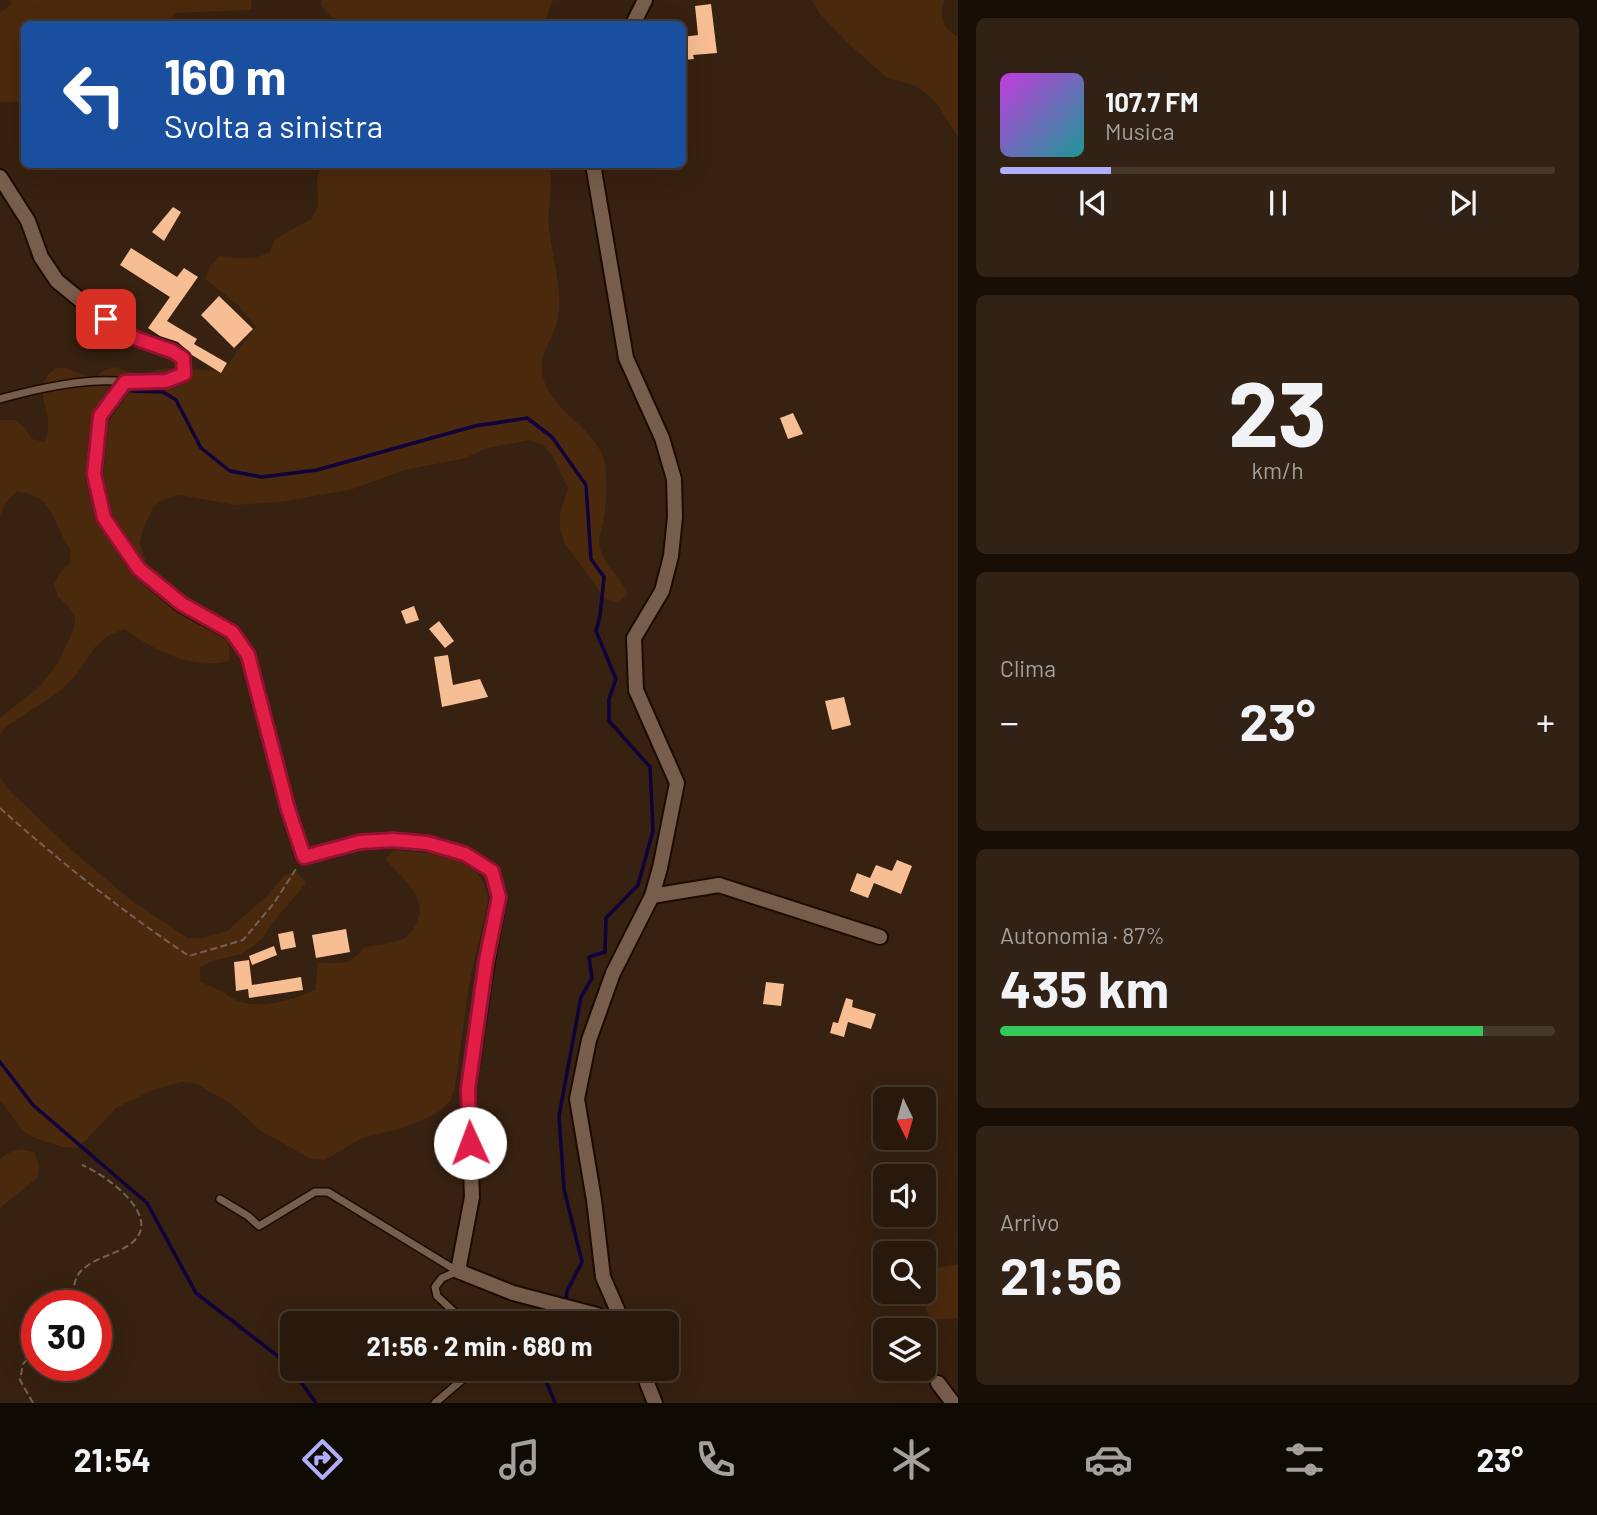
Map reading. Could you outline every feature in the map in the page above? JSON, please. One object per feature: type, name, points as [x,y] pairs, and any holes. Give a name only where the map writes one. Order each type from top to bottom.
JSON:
[{"type":"street","points":[[634,21],[645,0]]},
{"type":"street","points":[[594,168],[626,358],[662,438],[674,479],[675,517],[671,556],[662,591],[634,638],[636,690],[677,782],[652,896],[613,972],[589,1040],[577,1099],[594,1200],[603,1276],[618,1311]]},
{"type":"street","points":[[0,177],[28,220],[41,257],[57,281],[90,308],[137,339],[172,351],[183,358],[184,374],[166,381],[125,382],[100,416],[94,474],[104,518],[139,569],[182,604],[232,632],[248,655],[288,809],[304,857],[360,842],[393,840],[427,843],[465,854],[492,871],[499,897],[486,961],[468,1089],[472,1197],[458,1271],[513,1293],[582,1311]]},
{"type":"street","points":[[652,896],[719,885],[880,937]]},
{"type":"street","points":[[646,1381],[655,1403]]},
{"type":"street","points":[[939,1382],[953,1403]]},
{"type":"lane","points":[[0,399],[25,392],[108,380],[125,382]]},
{"type":"lane","points":[[219,1199],[248,1216],[259,1226],[315,1192],[328,1192],[458,1271]]},
{"type":"lane","points":[[453,1311],[437,1296],[435,1287],[442,1278],[458,1271]]},
{"type":"lane","points":[[435,1403],[461,1381]]},
{"type":"path","points":[[0,808],[44,848],[135,920],[189,956],[243,940],[274,903],[304,857]]},
{"type":"path","points":[[74,1290],[74,1281],[79,1272],[92,1262],[133,1242],[141,1233],[142,1224],[137,1208],[129,1198],[82,1165]]},
{"type":"path","points":[[21,1375],[20,1380],[33,1403]]},
{"type":"shaded area","points":[[10,0],[251,0],[251,10],[176,13],[168,21],[21,21],[21,102],[0,102],[0,12],[11,5]]},
{"type":"shaded area","points":[[322,0],[553,0],[545,21],[338,21],[321,5]]},
{"type":"shaded area","points":[[812,0],[945,0],[943,22],[958,37],[958,137],[935,101],[913,85],[886,77],[820,14]]},
{"type":"shaded area","points":[[321,168],[549,168],[549,228],[559,307],[556,325],[543,361],[544,381],[550,393],[587,432],[602,454],[607,485],[600,548],[628,593],[618,603],[605,599],[564,542],[560,514],[568,488],[552,455],[543,445],[530,440],[488,448],[462,459],[404,470],[350,490],[279,502],[235,505],[180,495],[165,499],[154,506],[142,531],[140,545],[149,570],[228,640],[230,661],[202,663],[174,657],[148,645],[125,629],[103,640],[73,679],[43,703],[5,727],[0,734],[0,718],[40,686],[58,663],[74,628],[75,618],[69,607],[58,597],[54,584],[61,571],[70,563],[71,550],[46,504],[29,494],[16,492],[6,503],[0,516],[0,420],[15,420],[25,428],[32,439],[45,442],[48,421],[41,387],[52,371],[58,368],[94,379],[104,370],[117,367],[133,373],[172,368],[224,370],[256,326],[237,304],[205,279],[210,266],[219,256],[251,258],[264,255],[270,252],[275,239],[311,219],[318,207],[317,179]]},
{"type":"shaded area","points":[[0,777],[7,788],[75,853],[131,900],[188,938],[202,938],[227,931],[268,895],[284,875],[297,872],[306,883],[263,938],[241,954],[200,967],[200,981],[233,999],[253,1004],[275,1003],[315,990],[318,963],[348,961],[363,948],[396,942],[410,934],[415,927],[419,905],[412,888],[385,859],[394,850],[439,855],[467,865],[478,873],[485,886],[488,902],[469,984],[451,1100],[430,1117],[403,1128],[362,1138],[325,1160],[311,1159],[261,1131],[230,1103],[195,1083],[181,1082],[153,1090],[116,1108],[76,1148],[62,1147],[23,1131],[0,1100]]},
{"type":"shaded area","points":[[21,1149],[34,1152],[39,1165],[37,1178],[0,1208],[0,1159]]},
{"type":"shaded area","points":[[958,1264],[958,1318],[929,1318],[924,1304],[936,1304],[936,1269]]},
{"type":"building","points":[[711,4],[717,53],[693,55],[694,59],[686,60],[686,36],[698,35],[695,6]]},
{"type":"building","points":[[173,207],[181,212],[164,241],[152,232]]},
{"type":"building","points":[[131,248],[177,277],[184,268],[198,277],[167,321],[197,339],[194,344],[227,363],[221,373],[192,355],[178,342],[160,336],[148,328],[170,297],[120,265]]},
{"type":"building","points":[[219,296],[253,329],[234,348],[201,315]]},
{"type":"building","points":[[793,413],[803,434],[788,439],[780,418]]},
{"type":"building","points":[[414,606],[419,620],[406,624],[401,611]]},
{"type":"building","points":[[439,621],[454,641],[445,648],[429,629]]},
{"type":"building","points":[[448,655],[453,685],[480,679],[488,697],[442,707],[434,657]]},
{"type":"building","points":[[844,697],[851,725],[832,730],[825,701]]},
{"type":"building","points":[[897,860],[912,866],[901,894],[874,883],[868,898],[850,891],[857,873],[870,878],[876,865],[892,871]]},
{"type":"building","points":[[346,929],[350,952],[316,958],[312,935]]},
{"type":"building","points":[[293,931],[296,947],[281,950],[278,934]]},
{"type":"building","points":[[274,946],[277,955],[252,965],[249,956]]},
{"type":"building","points":[[249,960],[252,985],[301,977],[303,990],[249,998],[248,989],[236,991],[234,962]]},
{"type":"building","points":[[766,982],[784,984],[781,1006],[763,1004]]},
{"type":"building","points":[[846,998],[853,1000],[852,1007],[876,1014],[871,1029],[848,1022],[844,1037],[830,1033],[833,1022],[838,1023]]},
{"type":"waterway","points":[[132,391],[163,392],[176,400],[201,448],[230,471],[262,477],[317,470],[475,426],[527,418],[552,437],[586,485],[591,559],[604,577],[596,631],[616,679],[609,699],[609,721],[650,767],[653,831],[638,885],[606,918],[605,952],[589,957],[592,978],[581,997],[559,1116],[564,1189],[582,1262],[567,1291],[566,1303]]},
{"type":"waterway","points":[[0,1062],[33,1105],[147,1203],[196,1293],[288,1364],[316,1403]]},
{"type":"waterway","points":[[546,1381],[555,1403]]},
{"type":"route","points":[[106,319],[137,339],[172,351],[183,358],[184,374],[166,381],[125,382],[100,416],[94,474],[104,518],[139,569],[182,604],[232,632],[248,655],[288,809],[304,857],[360,842],[393,840],[427,843],[465,854],[492,871],[499,897],[486,961],[468,1089],[470,1143]]}]
